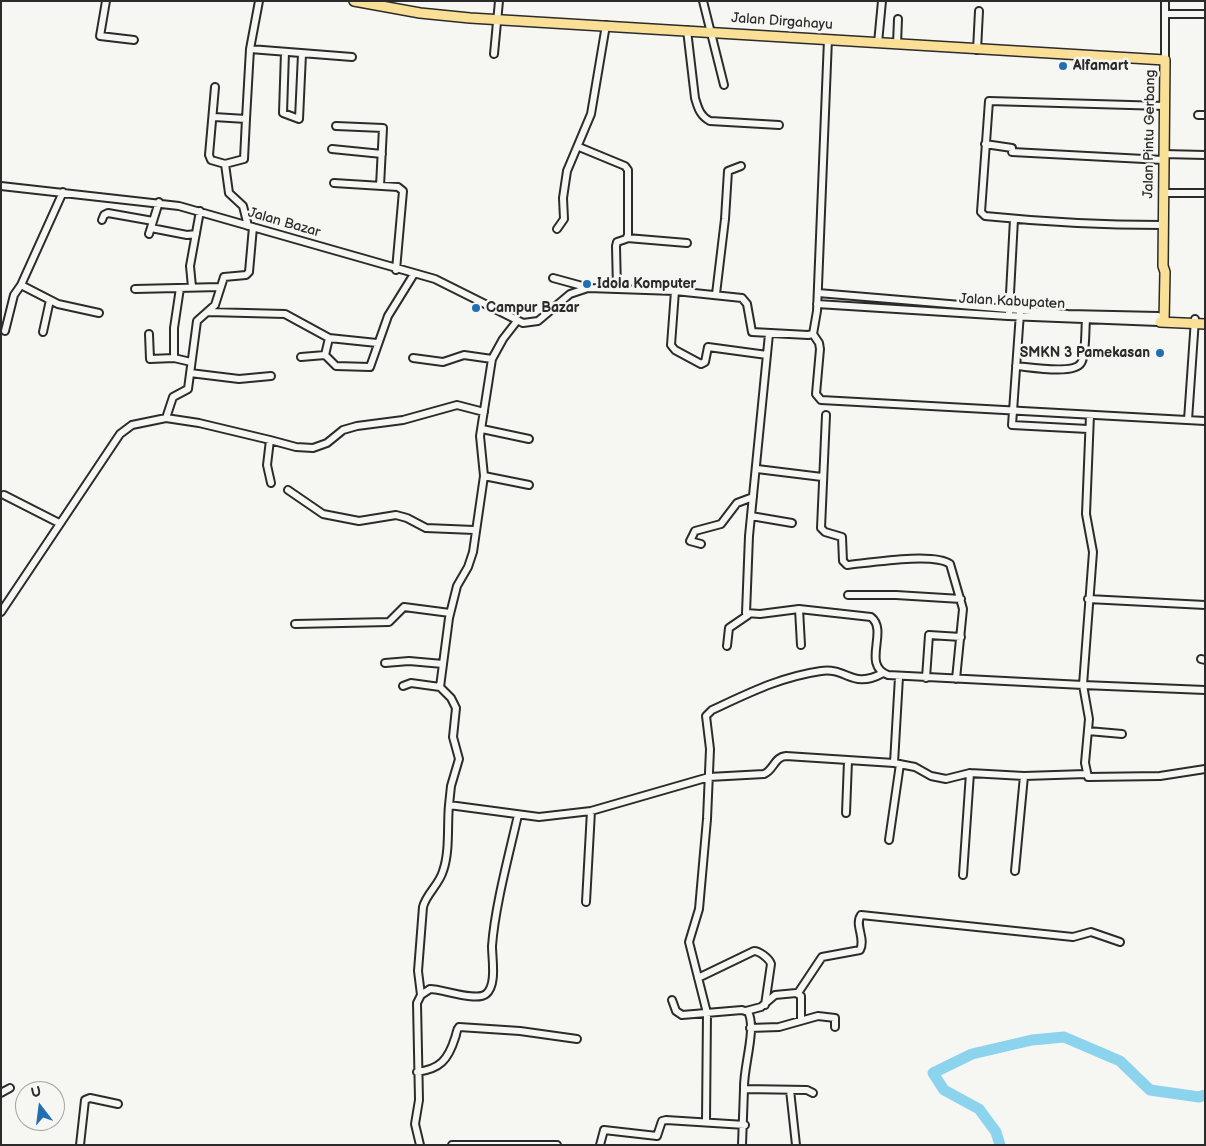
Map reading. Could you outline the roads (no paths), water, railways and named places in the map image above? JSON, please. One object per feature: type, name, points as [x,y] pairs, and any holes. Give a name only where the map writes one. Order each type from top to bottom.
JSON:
[{"type":"main road","name":"Jalan Dirgahayu","points":[[358,2],[397,10],[498,19],[710,31],[977,50],[1165,60]]},
{"type":"main road","name":"Jalan Pintu Gerbang","points":[[1161,319],[1160,273],[1163,266],[1162,193],[1165,60]]},
{"type":"main road","name":"Jalan Kabupaten","points":[[1161,319],[1200,321]]},
{"type":"street","points":[[106,1],[100,36],[134,40]]},
{"type":"street","points":[[215,87],[214,117],[209,155],[211,160],[225,164],[244,159],[250,49],[259,1]]},
{"type":"street","points":[[494,54],[499,1]]},
{"type":"street","points":[[702,1],[724,85]]},
{"type":"street","points":[[878,42],[882,1]]},
{"type":"street","name":"Jalan Pintu Gerbang","points":[[1165,1],[1165,60]]},
{"type":"street","points":[[977,50],[979,11]]},
{"type":"street","points":[[1165,14],[1205,14]]},
{"type":"street","points":[[897,44],[898,18]]},
{"type":"street","points":[[557,229],[564,219],[563,202],[567,170],[579,147],[591,114],[606,25]]},
{"type":"street","points":[[687,30],[695,98],[698,109],[705,119],[710,121],[779,125]]},
{"type":"street","points":[[828,40],[818,304],[813,334],[820,349],[816,394],[821,400],[1205,421]]},
{"type":"street","points":[[250,49],[352,57]]},
{"type":"street","points":[[284,52],[283,113],[299,119],[302,54]]},
{"type":"street","points":[[1162,225],[1105,225],[982,215],[985,144],[990,100],[1165,106]]},
{"type":"street","points":[[214,117],[246,119]]},
{"type":"street","points":[[336,126],[383,128],[380,186]]},
{"type":"street","points":[[985,144],[1012,148],[1012,152],[1163,157],[1205,155]]},
{"type":"street","points":[[579,147],[625,166],[628,170],[627,238]]},
{"type":"street","points":[[332,149],[382,154]]},
{"type":"street","points":[[166,418],[173,397],[188,389],[197,322],[215,305],[226,276],[246,276],[249,272],[250,227],[243,206],[229,193],[225,164]]},
{"type":"street","points":[[716,294],[725,219],[728,171],[741,166]]},
{"type":"street","points":[[334,183],[398,187],[403,191],[396,270]]},
{"type":"street","name":"Jalan Bazar","points":[[1,186],[159,202],[200,211],[396,270],[446,283],[517,321]]},
{"type":"street","points":[[5,331],[14,295],[63,192]]},
{"type":"street","points":[[1162,193],[1205,193]]},
{"type":"street","points":[[151,228],[159,202]]},
{"type":"street","points":[[192,287],[190,266],[200,211]]},
{"type":"street","points":[[102,220],[108,213],[151,228],[187,235],[196,234]]},
{"type":"street","points":[[1008,316],[1014,219]]},
{"type":"street","points":[[617,289],[616,246],[618,242],[627,238],[687,243]]},
{"type":"street","points":[[302,357],[325,355],[336,366],[368,367],[388,316],[414,274]]},
{"type":"street","points":[[553,278],[588,288],[675,291],[736,296],[745,300],[751,331],[769,334],[813,334]]},
{"type":"street","points":[[20,285],[50,300],[98,313]]},
{"type":"street","points":[[174,358],[174,328],[180,288]]},
{"type":"street","points":[[135,289],[220,288]]},
{"type":"street","points":[[440,688],[450,613],[457,586],[472,560],[474,530],[484,476],[480,447],[492,359],[503,339],[517,321],[533,323],[546,316],[570,294],[588,288]]},
{"type":"street","points":[[675,291],[670,340],[675,350],[701,364],[705,362],[708,347],[768,355]]},
{"type":"street","name":"Jalan Kabupaten","points":[[818,294],[1009,308],[1020,312],[1086,320],[1161,319]]},
{"type":"street","points":[[43,332],[50,300]]},
{"type":"street","name":"Jalan Kabupaten","points":[[818,304],[1008,316],[1020,312],[1161,319]]},
{"type":"street","points":[[208,312],[285,314],[329,338],[377,343]]},
{"type":"street","points":[[1020,312],[1012,425],[1088,429]]},
{"type":"street","points":[[1016,366],[1068,370],[1077,367],[1083,360],[1086,320]]},
{"type":"street","points":[[1188,420],[1200,321]]},
{"type":"street","points":[[149,334],[150,360],[174,358],[192,362]]},
{"type":"street","points":[[748,614],[745,610],[753,497],[769,334]]},
{"type":"street","points":[[325,355],[329,338]]},
{"type":"street","points":[[413,358],[443,362],[464,355],[492,359]]},
{"type":"street","points":[[190,373],[239,379],[270,376]]},
{"type":"street","points":[[1,612],[59,523],[124,430],[132,425],[166,418],[199,423],[296,447],[313,448],[327,443],[343,430],[357,426],[403,420],[457,405],[484,412]]},
{"type":"street","points":[[826,415],[821,528],[825,532],[842,538],[845,564],[900,560],[946,561],[951,566],[961,599],[963,617],[956,679]]},
{"type":"street","points":[[1086,774],[1088,706],[1083,685],[1093,552],[1086,514],[1090,415]]},
{"type":"street","points":[[482,429],[529,439]]},
{"type":"street","points":[[270,440],[267,464],[271,483]]},
{"type":"street","points":[[757,469],[822,477]]},
{"type":"street","points":[[484,476],[529,485]]},
{"type":"street","points":[[288,490],[323,514],[359,520],[396,516],[408,518],[426,528],[474,530]]},
{"type":"street","points":[[4,495],[59,523]]},
{"type":"street","points":[[701,544],[690,541],[695,531],[722,524],[737,503],[753,497]]},
{"type":"street","points":[[752,516],[792,523]]},
{"type":"street","points":[[848,595],[896,595],[961,599]]},
{"type":"street","points":[[1088,599],[1205,605]]},
{"type":"street","points":[[296,624],[389,622],[404,607],[450,613]]},
{"type":"street","points":[[799,609],[801,645]]},
{"type":"street","points":[[727,646],[729,628],[748,614],[799,609],[868,616],[874,619],[876,624],[875,661],[883,673],[899,677],[1205,690]]},
{"type":"street","points":[[926,678],[929,635],[960,636]]},
{"type":"street","points":[[385,663],[409,661],[443,664]]},
{"type":"street","points":[[706,1121],[707,1012],[690,942],[699,909],[709,777],[710,750],[705,718],[712,710],[762,685],[826,670],[861,680],[871,680],[883,673]]},
{"type":"street","points":[[890,840],[897,764],[899,677]]},
{"type":"street","points":[[403,686],[411,683],[440,688],[451,698],[456,708],[453,737],[459,759],[451,786],[444,868],[439,881],[424,900],[423,907],[418,971],[421,995],[416,1012],[419,1100],[415,1124],[420,1145]]},
{"type":"street","points":[[1088,731],[1122,734]]},
{"type":"street","points":[[449,805],[538,817],[591,811],[709,777],[764,774],[782,756],[897,764],[915,767],[939,779],[946,780],[970,772],[1024,776],[1086,774],[1092,778],[1122,778],[1160,776],[1205,769]]},
{"type":"street","points":[[846,813],[848,761]]},
{"type":"street","points":[[963,874],[970,772]]},
{"type":"street","points":[[1015,872],[1024,776]]},
{"type":"street","points":[[586,902],[591,811]]},
{"type":"street","points":[[421,995],[430,989],[437,989],[475,997],[486,994],[489,990],[492,978],[495,924],[518,815]]},
{"type":"street","points":[[798,993],[822,957],[860,950],[862,944],[858,920],[861,914],[1073,937],[1091,932],[1120,942]]},
{"type":"street","points":[[698,978],[754,951],[758,952],[768,958],[771,964],[765,1005]]},
{"type":"street","points":[[672,1000],[678,1014],[746,1011],[765,1005],[775,994],[798,993]]},
{"type":"street","points":[[798,993],[801,999],[801,1019]]},
{"type":"street","points":[[742,1145],[744,1070],[751,1019],[746,1011]]},
{"type":"street","points":[[750,1028],[779,1027],[801,1019],[818,1016],[833,1017],[836,1027]]},
{"type":"street","points":[[417,1072],[430,1070],[440,1064],[448,1055],[459,1027],[520,1031],[577,1039]]},
{"type":"street","points":[[1,1093],[10,1088]]},
{"type":"street","points":[[744,1089],[790,1090],[813,1093]]},
{"type":"street","points":[[790,1090],[796,1145]]},
{"type":"street","points":[[80,1145],[85,1100],[90,1098],[118,1104]]},
{"type":"street","points":[[600,1145],[603,1131],[605,1130],[657,1136],[664,1120],[706,1121],[744,1125]]},
{"type":"street","points":[[454,1145],[557,1145]]},
{"type":"waterway","points":[[1000,1145],[996,1132],[979,1109],[944,1090],[933,1073],[972,1054],[1032,1040],[1064,1037],[1120,1061],[1150,1090],[1199,1097],[1205,1095]]},
{"type":"place","name":"Alfamart","points":[[1063,66]]},
{"type":"place","name":"Idola Komputer","points":[[587,284]]},
{"type":"place","name":"Campur Bazar","points":[[476,308]]},
{"type":"place","name":"SMKN 3 Pamekasan","points":[[1160,353]]}]
